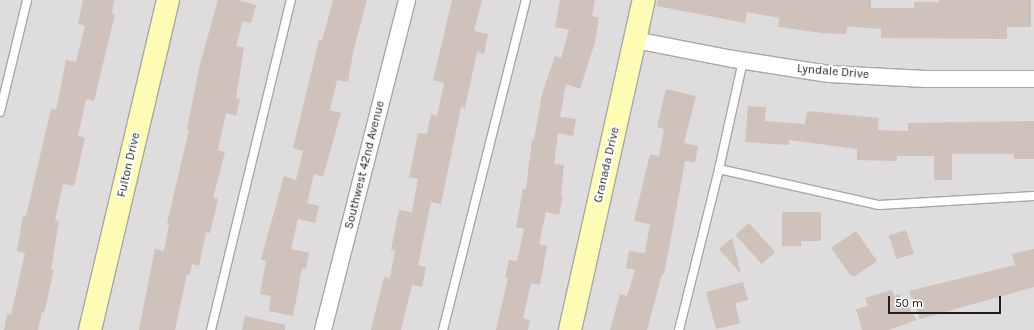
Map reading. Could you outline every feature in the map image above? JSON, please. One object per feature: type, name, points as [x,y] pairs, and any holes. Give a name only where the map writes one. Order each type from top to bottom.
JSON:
[{"type":"main road","name":"Fulton Drive","points":[[90,330],[168,0]]},
{"type":"main road","name":"Granada Drive","points":[[570,330],[644,0]]},
{"type":"street","name":"Southwest 42nd Avenue","points":[[324,330],[406,0]]},
{"type":"street","name":"Lyndale Drive","points":[[635,40],[743,61],[829,74],[926,79],[1034,79]]},
{"type":"lane","points":[[0,112],[27,0]]},
{"type":"lane","points":[[211,330],[291,0]]},
{"type":"lane","points":[[443,330],[526,0]]},
{"type":"lane","points":[[679,330],[719,169],[743,61]]},
{"type":"lane","points":[[719,169],[879,205],[1034,196]]},
{"type":"shaded area","points":[[0,0],[1034,0],[1034,330],[0,330]]},
{"type":"building","points":[[83,0],[114,0],[112,13],[115,14],[94,101],[86,99],[78,136],[85,138],[74,186],[63,184],[55,220],[59,221],[51,270],[54,270],[44,313],[42,312],[38,330],[4,330],[7,314],[11,315],[25,253],[17,251],[23,215],[26,216],[51,109],[56,110],[66,60],[76,62],[85,26],[78,24]]},
{"type":"building","points":[[218,0],[238,0],[256,5],[251,23],[243,21],[236,46],[244,47],[236,98],[240,99],[236,116],[226,113],[218,150],[225,152],[213,198],[218,199],[210,233],[206,232],[199,266],[192,264],[190,275],[187,274],[175,330],[139,330],[155,249],[164,251],[169,224],[167,223],[189,130],[187,129],[200,64]]},
{"type":"building","points":[[333,0],[367,0],[354,48],[348,82],[337,80],[330,110],[341,113],[323,177],[314,174],[307,203],[319,206],[315,223],[298,219],[291,249],[309,253],[306,269],[302,268],[293,316],[269,311],[271,296],[260,294],[266,261],[261,259],[284,176],[296,180],[303,151],[293,148],[319,40],[322,41]]},
{"type":"building","points":[[452,0],[482,0],[474,31],[488,34],[484,54],[477,52],[465,108],[461,107],[441,204],[431,202],[418,265],[426,267],[422,287],[412,285],[401,330],[371,330],[384,277],[390,278],[395,250],[391,250],[399,210],[412,212],[418,179],[409,177],[418,133],[427,134],[431,114],[437,116],[444,83],[433,80]]},
{"type":"building","points":[[560,0],[595,0],[592,16],[599,18],[595,42],[580,89],[566,84],[560,117],[576,119],[573,136],[558,133],[554,164],[564,165],[561,196],[563,196],[559,215],[546,212],[539,244],[547,246],[540,285],[531,283],[523,318],[530,320],[528,330],[496,330],[508,278],[505,278],[509,260],[517,261],[524,229],[516,227],[523,189],[526,189],[532,140],[534,140],[542,94],[555,56],[561,58],[569,30],[555,27]]},
{"type":"building","points":[[658,0],[871,0],[871,8],[914,8],[914,2],[939,2],[939,0],[1031,0],[1031,27],[1007,27],[1007,39],[881,38],[881,29],[847,26],[846,34],[822,33],[778,27],[779,18],[747,12],[745,23],[657,6]]},
{"type":"building","points":[[666,89],[696,96],[684,143],[698,146],[695,163],[685,161],[664,275],[662,274],[647,330],[610,330],[620,294],[627,296],[635,270],[626,268],[629,251],[645,253],[650,224],[634,221],[650,154],[659,156],[664,129],[657,127]]},
{"type":"building","points":[[748,106],[766,107],[765,121],[805,124],[807,111],[879,118],[878,130],[908,131],[908,123],[1034,121],[1034,159],[1014,159],[1014,154],[952,154],[952,180],[934,180],[934,156],[897,156],[897,161],[857,160],[857,149],[789,140],[789,145],[745,142]]},
{"type":"building","points":[[782,212],[821,212],[821,241],[801,241],[801,246],[782,246]]},
{"type":"building","points":[[749,223],[775,252],[762,264],[736,235]]},
{"type":"building","points":[[906,230],[914,254],[897,259],[889,236]]},
{"type":"building","points":[[856,231],[877,261],[855,276],[851,276],[831,248]]},
{"type":"building","points":[[732,238],[741,274],[719,249]]},
{"type":"building","points":[[1034,249],[1034,287],[920,319],[909,291],[1015,265],[1012,254]]},
{"type":"building","points":[[743,282],[748,300],[735,303],[740,323],[716,329],[706,292]]},
{"type":"building","points":[[892,290],[894,296],[899,294],[917,320],[888,330],[862,330],[856,309],[868,306],[865,298]]},
{"type":"building","points":[[245,316],[285,325],[285,330],[242,330]]}]
